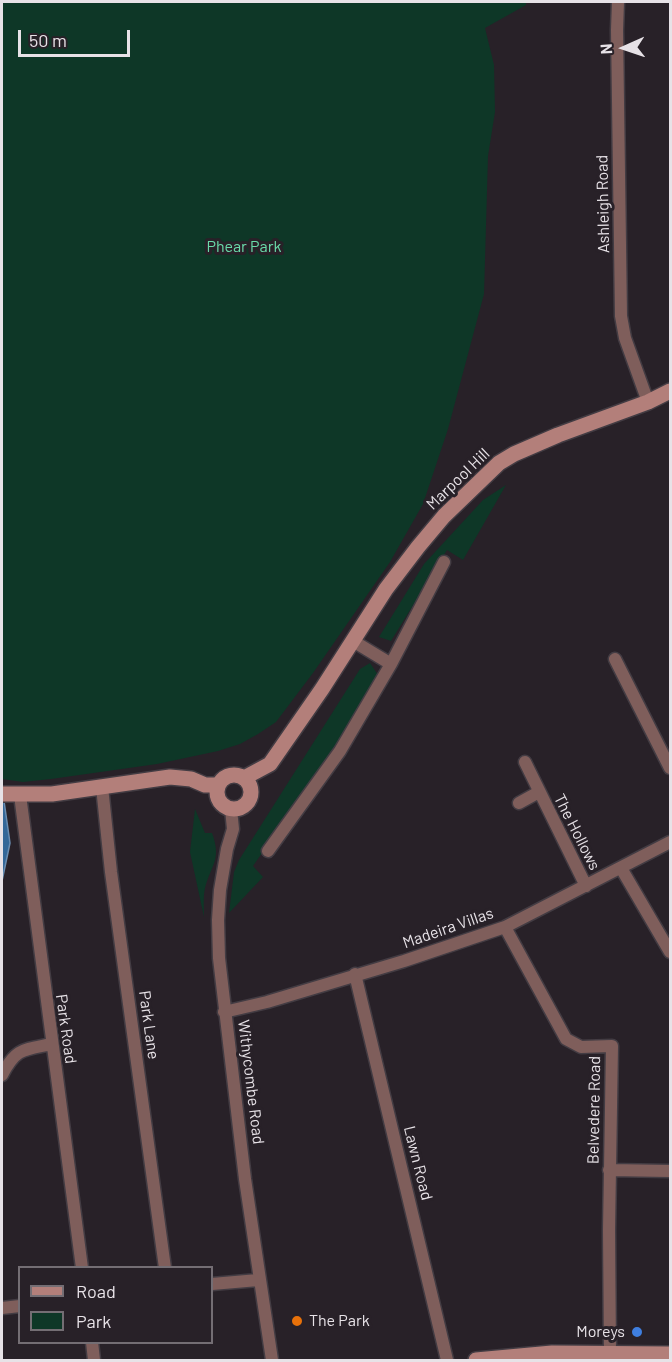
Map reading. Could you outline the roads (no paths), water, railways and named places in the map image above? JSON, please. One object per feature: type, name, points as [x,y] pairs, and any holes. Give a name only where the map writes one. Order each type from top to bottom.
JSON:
[{"type":"street","name":"Ashleigh Road","points":[[618,2],[621,316],[626,338],[648,402]]},
{"type":"street","name":"Marpool Hill","points":[[244,778],[270,764],[386,589],[444,516],[499,463],[558,435],[648,402],[670,391]]},
{"type":"street","points":[[268,851],[340,751],[391,664],[444,562]]},
{"type":"street","points":[[353,641],[391,664]]},
{"type":"street","points":[[615,659],[670,768]]},
{"type":"street","name":"The Hollows","points":[[525,762],[586,886]]},
{"type":"street","points":[[231,775],[244,778],[252,790],[250,798],[242,807],[231,809],[220,801],[218,785],[224,778],[231,775]]},
{"type":"street","points":[[2,794],[52,794],[170,777],[191,779],[205,785],[218,785]]},
{"type":"street","name":"Park Lane","points":[[102,787],[111,872],[165,1266]]},
{"type":"street","name":"The Hollows","points":[[519,803],[539,792]]},
{"type":"street","name":"Park Road","points":[[20,795],[82,1266]]},
{"type":"street","name":"Withycombe Road","points":[[231,809],[233,829],[220,890],[218,920],[224,1012],[258,1280],[272,1360]]},
{"type":"street","name":"Madeira Villas","points":[[224,1012],[267,1002],[435,951],[505,927],[670,842]]},
{"type":"street","points":[[621,868],[670,952]]},
{"type":"street","name":"Belvedere Road","points":[[505,927],[566,1040],[581,1047],[612,1046],[609,1170],[610,1352]]},
{"type":"street","name":"Lawn Road","points":[[355,974],[447,1360]]},
{"type":"street","points":[[2,1075],[9,1060],[16,1053],[52,1044]]},
{"type":"street","points":[[609,1170],[670,1171]]},
{"type":"street","points":[[213,1284],[258,1280]]},
{"type":"street","points":[[2,1308],[18,1306]]},
{"type":"street","points":[[92,1344],[94,1360]]},
{"type":"street","points":[[477,1360],[552,1353],[670,1354]]},
{"type":"water","points":[[2,787],[10,843],[2,881]]},
{"type":"place","name":"The Park","points":[[297,1321]]},
{"type":"place","name":"Moreys","points":[[637,1332]]},
{"type":"park label","name":"Phear Park","points":[[244,247]]}]
